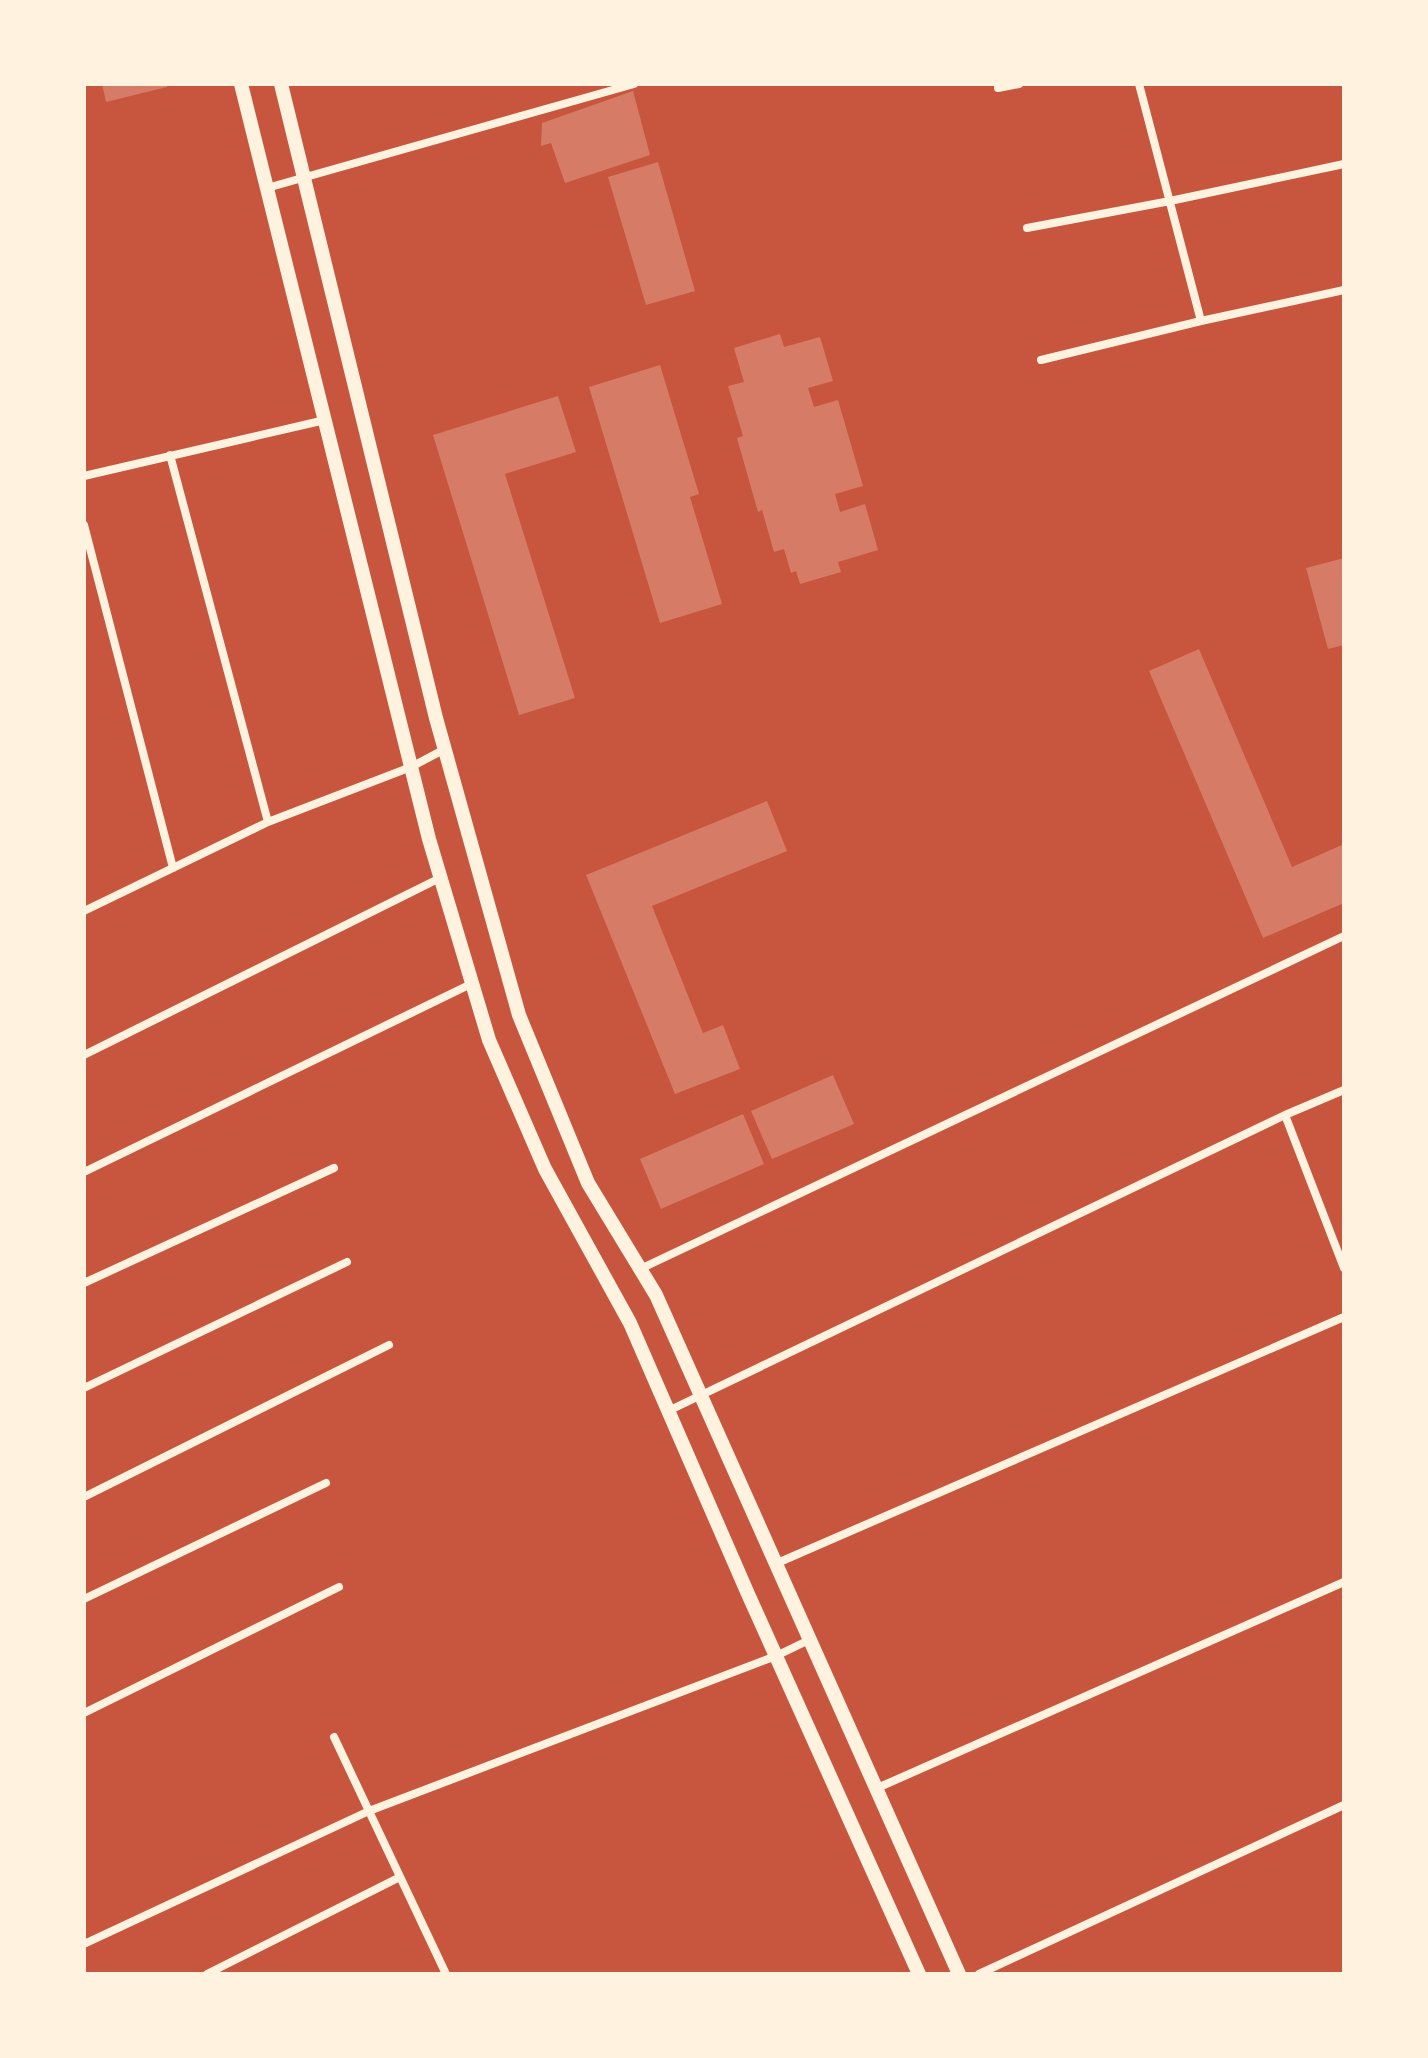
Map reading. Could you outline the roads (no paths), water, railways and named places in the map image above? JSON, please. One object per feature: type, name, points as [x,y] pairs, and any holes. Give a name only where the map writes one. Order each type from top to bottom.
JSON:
[{"type":"street","points":[[241,84],[411,767],[440,878],[489,1040],[545,1169],[630,1323],[919,1974]]},
{"type":"street","points":[[281,84],[445,749],[519,1015],[588,1183],[656,1295],[959,1974]]},
{"type":"street","points":[[267,188],[634,84]]},
{"type":"street","points":[[998,88],[1019,84]]},
{"type":"street","points":[[1139,84],[1201,321]]},
{"type":"street","points":[[1027,228],[1344,164]]},
{"type":"street","points":[[1041,360],[1344,290]]},
{"type":"street","points":[[84,476],[325,420]]},
{"type":"street","points":[[170,455],[268,822]]},
{"type":"street","points":[[84,525],[173,868]]},
{"type":"street","points":[[84,911],[268,822],[411,767],[445,749]]},
{"type":"street","points":[[84,1055],[440,878]]},
{"type":"street","points":[[640,1269],[1344,936]]},
{"type":"street","points":[[84,1172],[471,984]]},
{"type":"street","points":[[668,1411],[1285,1115],[1344,1090]]},
{"type":"street","points":[[1285,1115],[1344,1268]]},
{"type":"street","points":[[84,1283],[334,1168]]},
{"type":"street","points":[[84,1388],[347,1262]]},
{"type":"street","points":[[775,1564],[1344,1317]]},
{"type":"street","points":[[84,1497],[389,1345]]},
{"type":"street","points":[[84,1599],[326,1483]]},
{"type":"street","points":[[875,1789],[1344,1582]]},
{"type":"street","points":[[84,1713],[339,1587]]},
{"type":"street","points":[[84,1944],[369,1811],[776,1656],[809,1640]]},
{"type":"street","points":[[334,1737],[445,1974]]},
{"type":"street","points":[[979,1974],[1344,1805]]},
{"type":"street","points":[[207,1974],[400,1877]]}]
